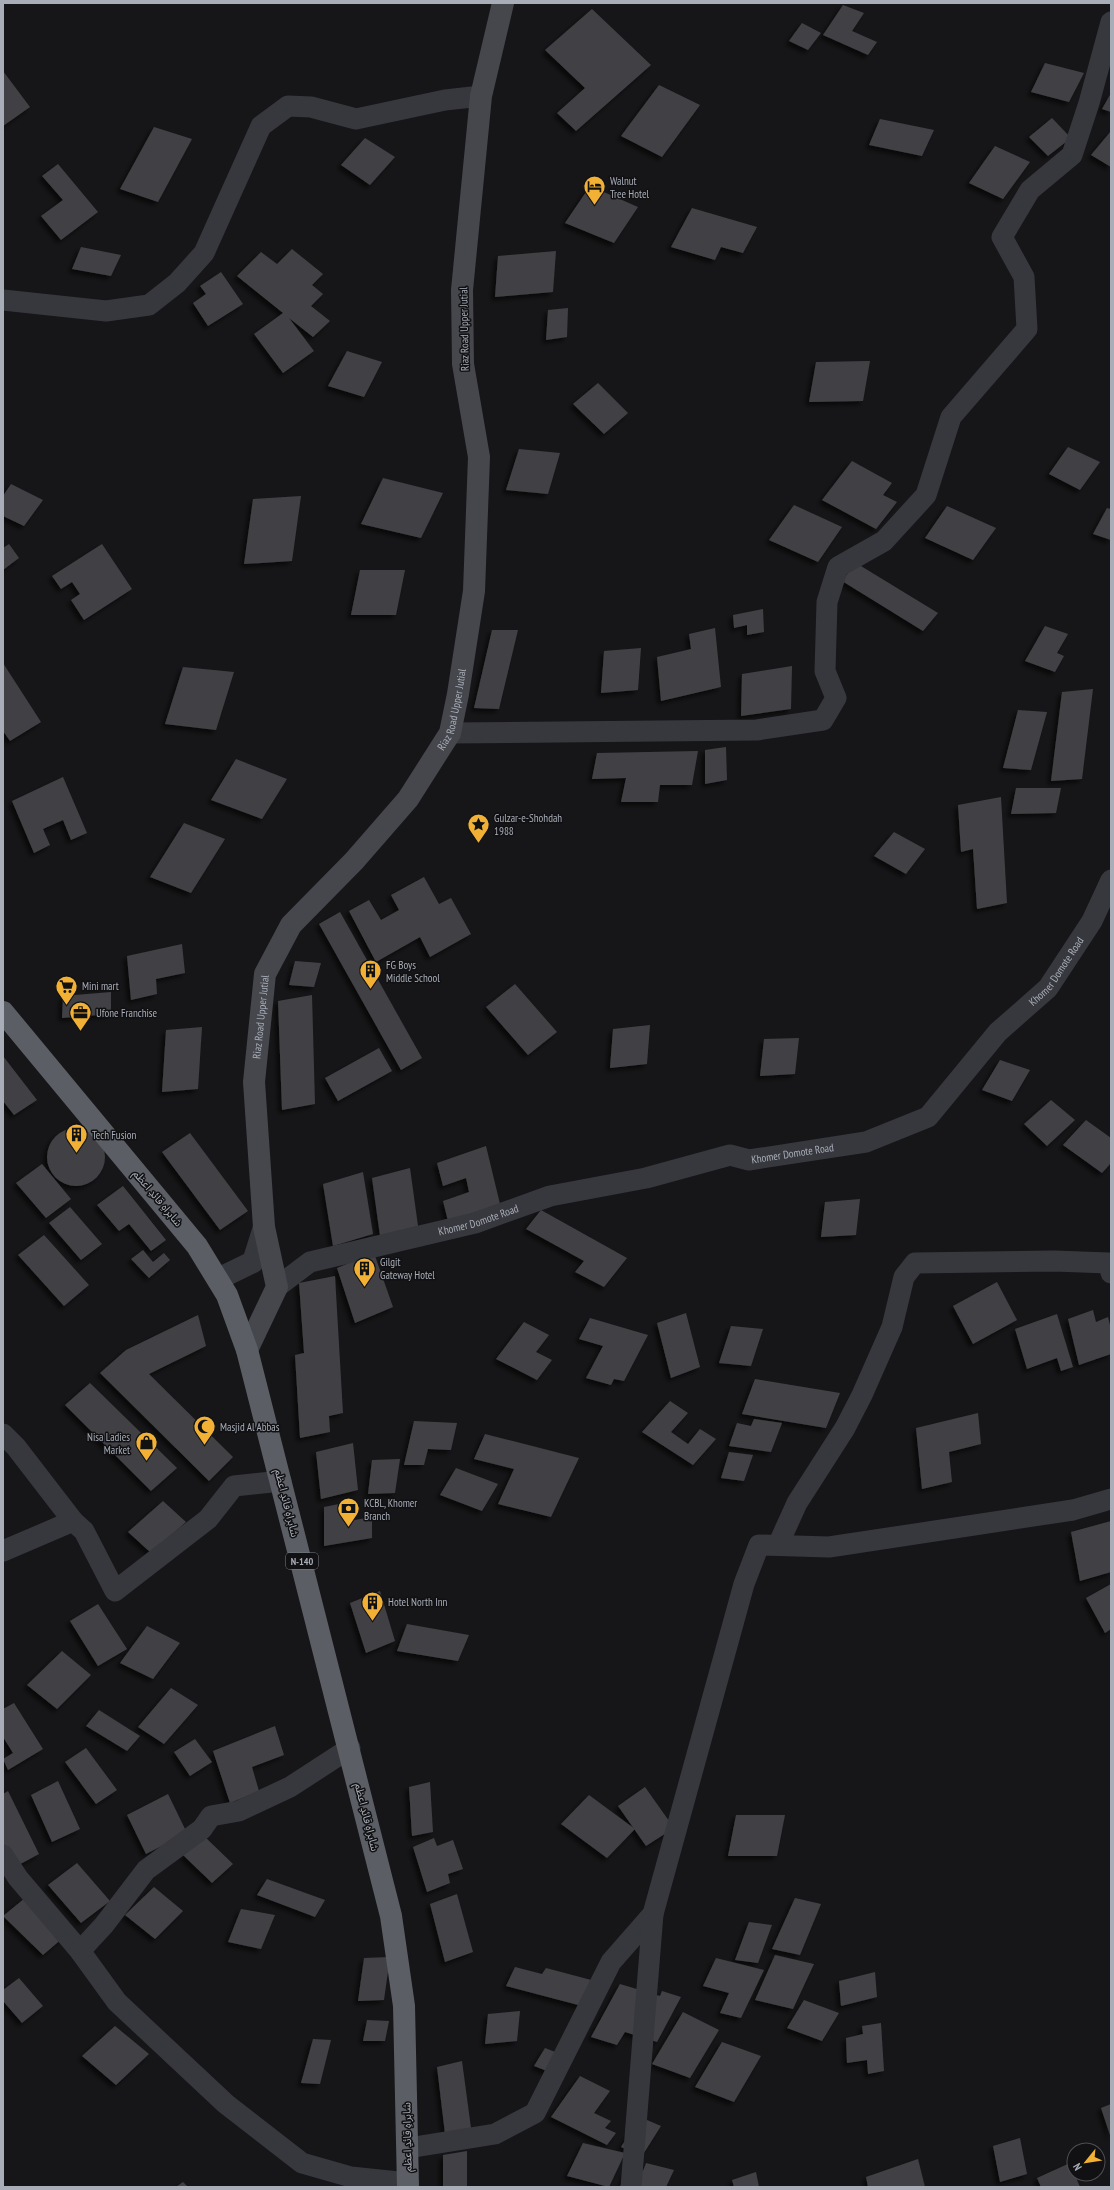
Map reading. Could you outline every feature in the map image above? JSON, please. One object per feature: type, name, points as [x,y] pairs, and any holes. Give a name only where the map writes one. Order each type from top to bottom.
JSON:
[{"type":"highway","name":"شاہراہِ قائدِ اعظم","points":[[3,1012],[197,1246],[227,1295],[247,1350],[350,1748],[392,1924],[404,2006],[408,2185]]},
{"type":"main road","name":"Riaz Road Upper Jutial","points":[[277,1287],[264,1227],[254,1082],[265,974],[291,925],[354,861],[408,799],[450,733],[474,591],[479,457],[463,364],[462,290],[481,96],[503,3]]},
{"type":"main road","points":[[247,1350],[277,1287]]},
{"type":"street","points":[[450,733],[757,730],[823,720],[836,698],[825,670],[827,602],[838,567],[884,541],[926,495],[951,417],[1027,329],[1024,277],[1002,237],[1030,190],[1072,155],[1089,103],[1111,22]]},
{"type":"street","points":[[3,300],[106,312],[149,305],[177,283],[204,253],[261,126],[288,106],[311,107],[356,119],[445,100],[481,96]]},
{"type":"street","name":"Khomer Domote Road","points":[[277,1287],[310,1262],[475,1223],[550,1196],[646,1178],[730,1155],[749,1160],[866,1142],[928,1117],[998,1032],[1048,988],[1092,921],[1111,880]]},
{"type":"street","points":[[218,1279],[253,1262],[264,1227]]},
{"type":"street","points":[[778,1545],[797,1504],[845,1428],[862,1395],[892,1327],[904,1277],[915,1263],[1054,1261],[1110,1263],[1111,1273]]},
{"type":"street","points":[[3,1434],[16,1447],[73,1521],[84,1530],[115,1591],[208,1519],[234,1486],[281,1481]]},
{"type":"street","points":[[631,2187],[653,1914],[744,1584],[759,1545],[829,1546],[1073,1510],[1111,1498]]},
{"type":"street","points":[[3,1551],[73,1521]]},
{"type":"street","points":[[80,1951],[104,1924],[146,1870],[202,1829],[211,1816],[239,1811],[290,1787],[350,1748]]},
{"type":"street","points":[[3,1855],[18,1878],[80,1951],[117,2002],[226,2104],[302,2164],[351,2177],[408,2185]]},
{"type":"street","points":[[408,2148],[495,2134],[535,2112],[611,1962],[653,1914]]},
{"type":"building","points":[[843,5],[864,13],[852,31],[877,42],[868,55],[823,35]]},
{"type":"building","points":[[592,9],[651,65],[576,131],[557,113],[585,88],[545,50]]},
{"type":"building","points":[[802,23],[821,33],[808,50],[789,41]]},
{"type":"building","points":[[1045,63],[1084,73],[1069,102],[1031,92]]},
{"type":"building","points":[[3,71],[30,107],[3,126]]},
{"type":"building","points":[[659,85],[700,105],[662,157],[621,136]]},
{"type":"building","points":[[1111,93],[1111,112],[1102,109]]},
{"type":"building","points":[[1052,118],[1071,138],[1048,156],[1029,137]]},
{"type":"building","points":[[880,119],[934,130],[922,156],[869,145]]},
{"type":"building","points":[[154,127],[192,139],[158,202],[120,189]]},
{"type":"building","points":[[1111,131],[1111,167],[1091,155]]},
{"type":"building","points":[[365,138],[395,157],[370,185],[341,165]]},
{"type":"building","points":[[995,146],[1030,162],[1003,199],[969,183]]},
{"type":"building","points":[[58,164],[98,212],[61,240],[41,216],[63,200],[42,176]]},
{"type":"building","points":[[590,186],[638,207],[614,243],[565,223]]},
{"type":"building","points":[[692,208],[757,227],[743,253],[721,247],[715,260],[671,247]]},
{"type":"building","points":[[81,247],[121,255],[111,276],[72,269]]},
{"type":"building","points":[[292,249],[323,274],[312,285],[323,294],[311,306],[330,321],[313,337],[289,318],[314,351],[283,373],[254,334],[283,313],[237,276],[261,252],[277,264]]},
{"type":"building","points":[[556,251],[553,292],[495,297],[498,256]]},
{"type":"building","points":[[221,272],[243,304],[208,326],[193,303],[206,294],[200,286]]},
{"type":"building","points":[[568,308],[567,337],[546,340],[548,310]]},
{"type":"building","points":[[347,351],[382,362],[364,397],[328,386]]},
{"type":"building","points":[[870,361],[863,401],[809,402],[816,362]]},
{"type":"building","points":[[598,383],[628,413],[604,434],[573,404]]},
{"type":"building","points":[[1068,447],[1100,462],[1080,490],[1049,474]]},
{"type":"building","points":[[519,449],[560,453],[548,494],[506,490]]},
{"type":"building","points":[[852,461],[892,483],[883,495],[897,502],[876,529],[822,500]]},
{"type":"building","points":[[383,478],[443,493],[421,538],[361,524]]},
{"type":"building","points":[[11,484],[43,500],[24,526],[3,516],[3,496]]},
{"type":"building","points":[[301,496],[292,561],[244,564],[253,499]]},
{"type":"building","points":[[794,505],[842,527],[818,562],[769,540]]},
{"type":"building","points":[[947,506],[996,528],[973,560],[925,538]]},
{"type":"building","points":[[1107,508],[1111,509],[1111,540],[1093,534]]},
{"type":"building","points":[[9,544],[19,558],[3,570],[3,548]]},
{"type":"building","points":[[102,544],[132,589],[84,620],[71,600],[80,594],[72,582],[61,589],[52,576]]},
{"type":"building","points":[[856,563],[938,613],[923,631],[842,581]]},
{"type":"building","points":[[360,570],[405,570],[396,615],[351,615]]},
{"type":"building","points":[[763,609],[764,632],[747,635],[747,625],[734,628],[733,615]]},
{"type":"building","points":[[1045,626],[1068,634],[1057,653],[1064,656],[1055,672],[1025,661]]},
{"type":"building","points":[[715,628],[721,687],[661,701],[657,657],[691,649],[689,634]]},
{"type":"building","points":[[492,630],[518,630],[499,709],[474,708]]},
{"type":"building","points":[[641,648],[638,690],[601,693],[604,651]]},
{"type":"building","points":[[3,663],[41,722],[10,741],[3,731]]},
{"type":"building","points":[[792,666],[791,709],[741,716],[742,674]]},
{"type":"building","points":[[183,667],[234,672],[216,730],[165,724]]},
{"type":"building","points":[[1093,689],[1082,779],[1051,781],[1062,692]]},
{"type":"building","points":[[1018,710],[1047,712],[1031,770],[1003,768]]},
{"type":"building","points":[[726,747],[727,780],[705,784],[705,750]]},
{"type":"building","points":[[698,751],[692,785],[660,785],[658,802],[621,802],[626,778],[592,779],[597,753]]},
{"type":"building","points":[[236,759],[287,779],[262,819],[211,800]]},
{"type":"building","points":[[63,777],[87,833],[71,840],[63,820],[43,829],[50,845],[34,853],[12,801]]},
{"type":"building","points":[[1016,788],[1061,788],[1056,813],[1011,814]]},
{"type":"building","points":[[1001,797],[1007,903],[977,909],[973,849],[961,852],[958,805]]},
{"type":"building","points":[[184,823],[225,839],[191,893],[150,877]]},
{"type":"building","points":[[894,832],[925,849],[906,874],[874,856]]},
{"type":"building","points":[[424,877],[439,904],[451,898],[471,934],[430,957],[420,937],[376,962],[349,911],[369,900],[381,920],[399,910],[391,895]]},
{"type":"building","name":"FG Boys Middle School","points":[[340,912],[422,1058],[401,1070],[319,924]]},
{"type":"building","points":[[182,944],[185,973],[156,979],[157,994],[131,1000],[127,956]]},
{"type":"building","points":[[295,961],[321,963],[314,987],[289,985]]},
{"type":"building","points":[[515,984],[557,1032],[528,1055],[486,1007]]},
{"type":"building","points":[[111,992],[111,1014],[62,1018],[63,996]]},
{"type":"building","points":[[312,995],[315,1104],[282,1110],[278,1001]]},
{"type":"building","points":[[650,1025],[647,1064],[610,1068],[613,1029]]},
{"type":"building","points":[[202,1027],[198,1089],[162,1092],[166,1030]]},
{"type":"building","points":[[799,1038],[795,1074],[760,1076],[764,1039]]},
{"type":"building","points":[[379,1048],[392,1071],[338,1101],[325,1078]]},
{"type":"building","points":[[3,1056],[37,1100],[14,1115],[3,1101]]},
{"type":"building","points":[[1000,1060],[1030,1070],[1012,1101],[982,1090]]},
{"type":"building","points":[[1051,1100],[1075,1120],[1047,1146],[1024,1124]]},
{"type":"building","points":[[1086,1120],[1111,1138],[1111,1163],[1102,1173],[1063,1145]]},
{"type":"building","name":"Tech Fusion","points":[[70,1128],[82,1128],[97,1136],[105,1151],[105,1163],[97,1178],[82,1186],[70,1186],[55,1178],[47,1163],[47,1151],[55,1136]]},
{"type":"building","points":[[190,1133],[248,1211],[220,1230],[162,1152]]},
{"type":"building","points":[[486,1146],[500,1204],[448,1221],[443,1201],[469,1192],[466,1178],[443,1186],[437,1163]]},
{"type":"building","points":[[42,1164],[71,1199],[46,1218],[16,1183]]},
{"type":"building","points":[[410,1168],[418,1226],[380,1236],[372,1178]]},
{"type":"building","points":[[363,1172],[373,1234],[333,1246],[323,1184]]},
{"type":"building","points":[[123,1186],[166,1240],[151,1251],[129,1224],[119,1231],[97,1205]]},
{"type":"building","points":[[860,1199],[856,1235],[821,1237],[825,1202]]},
{"type":"building","points":[[70,1207],[102,1244],[81,1260],[49,1223]]},
{"type":"building","points":[[541,1210],[627,1258],[604,1287],[575,1272],[584,1261],[526,1229]]},
{"type":"building","points":[[44,1235],[89,1285],[64,1306],[18,1255]]},
{"type":"building","points":[[143,1250],[153,1262],[164,1253],[170,1260],[149,1278],[131,1259]]},
{"type":"building","name":"Gilgit Gateway Hotel","points":[[374,1253],[393,1307],[355,1323],[337,1268]]},
{"type":"building","points":[[335,1276],[343,1413],[329,1416],[330,1432],[300,1438],[295,1355],[304,1353],[299,1283]]},
{"type":"building","points":[[997,1282],[1017,1320],[973,1344],[953,1306]]},
{"type":"building","points":[[1093,1310],[1096,1322],[1108,1317],[1111,1329],[1111,1354],[1079,1365],[1068,1319]]},
{"type":"building","points":[[686,1313],[700,1367],[671,1378],[657,1323]]},
{"type":"building","points":[[1057,1314],[1073,1367],[1061,1371],[1057,1358],[1027,1369],[1015,1329]]},
{"type":"building","points":[[198,1315],[206,1346],[149,1374],[233,1457],[209,1481],[100,1373],[126,1350]]},
{"type":"building","points":[[590,1318],[648,1335],[624,1381],[614,1379],[611,1385],[586,1378],[603,1346],[579,1339]]},
{"type":"building","points":[[524,1322],[549,1335],[536,1352],[552,1360],[537,1380],[496,1359]]},
{"type":"building","points":[[731,1326],[763,1329],[751,1366],[719,1363]]},
{"type":"building","points":[[755,1379],[840,1393],[826,1428],[742,1414]]},
{"type":"building","points":[[90,1383],[177,1468],[151,1491],[65,1405]]},
{"type":"building","points":[[670,1401],[688,1413],[671,1432],[688,1444],[700,1429],[716,1439],[693,1465],[642,1432]]},
{"type":"building","points":[[978,1413],[981,1444],[949,1452],[952,1482],[922,1489],[916,1428]]},
{"type":"building","points":[[754,1419],[782,1423],[771,1452],[729,1446],[737,1423],[751,1426]]},
{"type":"building","points":[[414,1421],[457,1423],[451,1450],[428,1449],[424,1465],[404,1465]]},
{"type":"building","points":[[485,1434],[579,1458],[551,1517],[498,1504],[514,1469],[474,1459]]},
{"type":"building","points":[[353,1443],[358,1490],[321,1499],[316,1452]]},
{"type":"building","points":[[729,1452],[753,1455],[744,1481],[721,1478]]},
{"type":"building","points":[[400,1459],[395,1493],[368,1494],[372,1460]]},
{"type":"building","points":[[456,1468],[498,1484],[482,1511],[440,1495]]},
{"type":"building","points":[[163,1501],[186,1522],[151,1553],[128,1532]]},
{"type":"building","name":"KCBL, Khomer Branch","points":[[349,1502],[349,1521],[372,1517],[372,1538],[324,1546],[324,1507]]},
{"type":"building","points":[[1111,1521],[1111,1572],[1080,1581],[1071,1532]]},
{"type":"building","points":[[1111,1584],[1111,1629],[1105,1633],[1086,1598]]},
{"type":"building","name":"Hotel North Inn","points":[[380,1591],[395,1641],[366,1653],[350,1603]]},
{"type":"building","points":[[98,1604],[127,1649],[98,1666],[70,1621]]},
{"type":"building","points":[[407,1624],[469,1635],[458,1661],[397,1651]]},
{"type":"building","points":[[147,1626],[180,1643],[153,1679],[120,1663]]},
{"type":"building","points":[[62,1651],[91,1675],[57,1709],[27,1685]]},
{"type":"building","points":[[171,1688],[198,1705],[164,1744],[138,1727]]},
{"type":"building","points":[[14,1703],[43,1749],[8,1770],[3,1759],[13,1753],[3,1737],[3,1709]]},
{"type":"building","points":[[99,1710],[140,1736],[127,1751],[86,1726]]},
{"type":"building","points":[[275,1726],[284,1755],[252,1767],[259,1791],[230,1803],[213,1751]]},
{"type":"building","points":[[195,1739],[212,1762],[190,1776],[174,1752]]},
{"type":"building","points":[[86,1748],[117,1790],[96,1804],[65,1762]]},
{"type":"building","points":[[58,1781],[80,1829],[52,1842],[31,1795]]},
{"type":"building","points":[[430,1782],[433,1832],[412,1836],[409,1787]]},
{"type":"building","points":[[645,1787],[674,1828],[646,1846],[618,1806]]},
{"type":"building","points":[[8,1791],[39,1854],[13,1868],[3,1848],[3,1794]]},
{"type":"building","points":[[168,1794],[187,1833],[146,1854],[127,1815]]},
{"type":"building","points":[[589,1795],[635,1829],[607,1858],[561,1824]]},
{"type":"building","points":[[736,1815],[785,1815],[777,1856],[728,1856]]},
{"type":"building","points":[[204,1836],[233,1864],[212,1883],[183,1855]]},
{"type":"building","points":[[434,1838],[437,1846],[453,1840],[463,1869],[448,1874],[450,1883],[427,1892],[413,1847]]},
{"type":"building","points":[[77,1863],[110,1901],[81,1923],[48,1885]]},
{"type":"building","points":[[267,1879],[325,1900],[315,1917],[257,1895]]},
{"type":"building","points":[[154,1887],[183,1911],[155,1939],[125,1915]]},
{"type":"building","points":[[457,1894],[473,1952],[445,1962],[430,1904]]},
{"type":"building","points":[[25,1898],[64,1937],[43,1955],[3,1916]]},
{"type":"building","points":[[795,1898],[821,1904],[800,1955],[772,1949]]},
{"type":"building","points":[[241,1909],[275,1915],[261,1949],[228,1942]]},
{"type":"building","points":[[749,1922],[772,1925],[758,1963],[735,1960]]},
{"type":"building","points":[[775,1955],[814,1964],[793,2009],[755,2000]]},
{"type":"building","points":[[390,1957],[384,2000],[358,2001],[364,1958]]},
{"type":"building","points":[[716,1958],[764,1970],[741,2018],[720,2013],[729,1993],[703,1986]]},
{"type":"building","points":[[515,1967],[542,1974],[546,1968],[595,1981],[582,2006],[506,1986]]},
{"type":"building","points":[[875,1972],[877,1997],[841,2006],[839,1981]]},
{"type":"building","points":[[19,1978],[43,2006],[22,2023],[3,2001],[3,1990]]},
{"type":"building","points":[[620,1984],[660,1996],[662,1991],[681,1997],[657,2042],[625,2032],[617,2045],[591,2037]]},
{"type":"building","points":[[804,2000],[839,2013],[822,2041],[787,2028]]},
{"type":"building","points":[[520,2011],[517,2041],[485,2044],[488,2014]]},
{"type":"building","points":[[683,2012],[719,2030],[690,2078],[652,2064]]},
{"type":"building","points":[[367,2020],[389,2021],[385,2041],[363,2041]]},
{"type":"building","points":[[881,2023],[884,2071],[868,2074],[867,2060],[847,2063],[846,2038],[863,2034],[862,2026]]},
{"type":"building","points":[[115,2026],[149,2054],[116,2085],[82,2056]]},
{"type":"building","points":[[313,2039],[331,2040],[320,2084],[301,2083]]},
{"type":"building","points":[[722,2042],[761,2056],[734,2102],[695,2087]]},
{"type":"building","points":[[545,2048],[563,2055],[552,2073],[534,2066]]},
{"type":"building","points":[[462,2061],[471,2128],[445,2134],[437,2067]]},
{"type":"building","points":[[580,2076],[610,2091],[594,2113],[611,2121],[605,2128],[616,2133],[607,2145],[551,2117]]},
{"type":"building","points":[[1111,2104],[1111,2138],[1101,2108]]},
{"type":"building","points":[[640,2117],[661,2126],[642,2156],[621,2147]]},
{"type":"building","points":[[1020,2138],[1027,2174],[1000,2182],[993,2146]]},
{"type":"building","points":[[583,2143],[625,2153],[609,2187],[567,2176]]},
{"type":"building","points":[[467,2151],[467,2187],[443,2187],[443,2155]]},
{"type":"building","points":[[918,2159],[925,2187],[868,2187],[866,2177]]},
{"type":"building","points":[[646,2163],[674,2170],[666,2187],[620,2187],[628,2168],[643,2171]]},
{"type":"building","points":[[1066,2165],[1066,2182],[1078,2182],[1080,2187],[1041,2187],[1037,2178]]},
{"type":"building","points":[[756,2172],[759,2187],[734,2187],[732,2180]]},
{"type":"building","points":[[183,2182],[188,2187],[176,2187]]},
{"type":"place","name":"Walnut Tree Hotel","points":[[595,206]]},
{"type":"place","name":"Gulzar-e-Shohdah 1988","points":[[479,844]]},
{"type":"place","name":"FG Boys Middle School","points":[[371,990]]},
{"type":"place","name":"Mini mart","points":[[67,1006]]},
{"type":"place","name":"Ufone Franchise","points":[[81,1032]]},
{"type":"place","name":"Tech Fusion","points":[[76,1154]]},
{"type":"place","name":"Gilgit Gateway Hotel","points":[[365,1288]]},
{"type":"place","name":"Masjid Al Abbas","points":[[205,1446]]},
{"type":"place","name":"Nisa Ladies Market","points":[[146,1462]]},
{"type":"place","name":"KCBL, Khomer Branch","points":[[348,1528]]},
{"type":"place","name":"Hotel North Inn","points":[[373,1622]]}]
